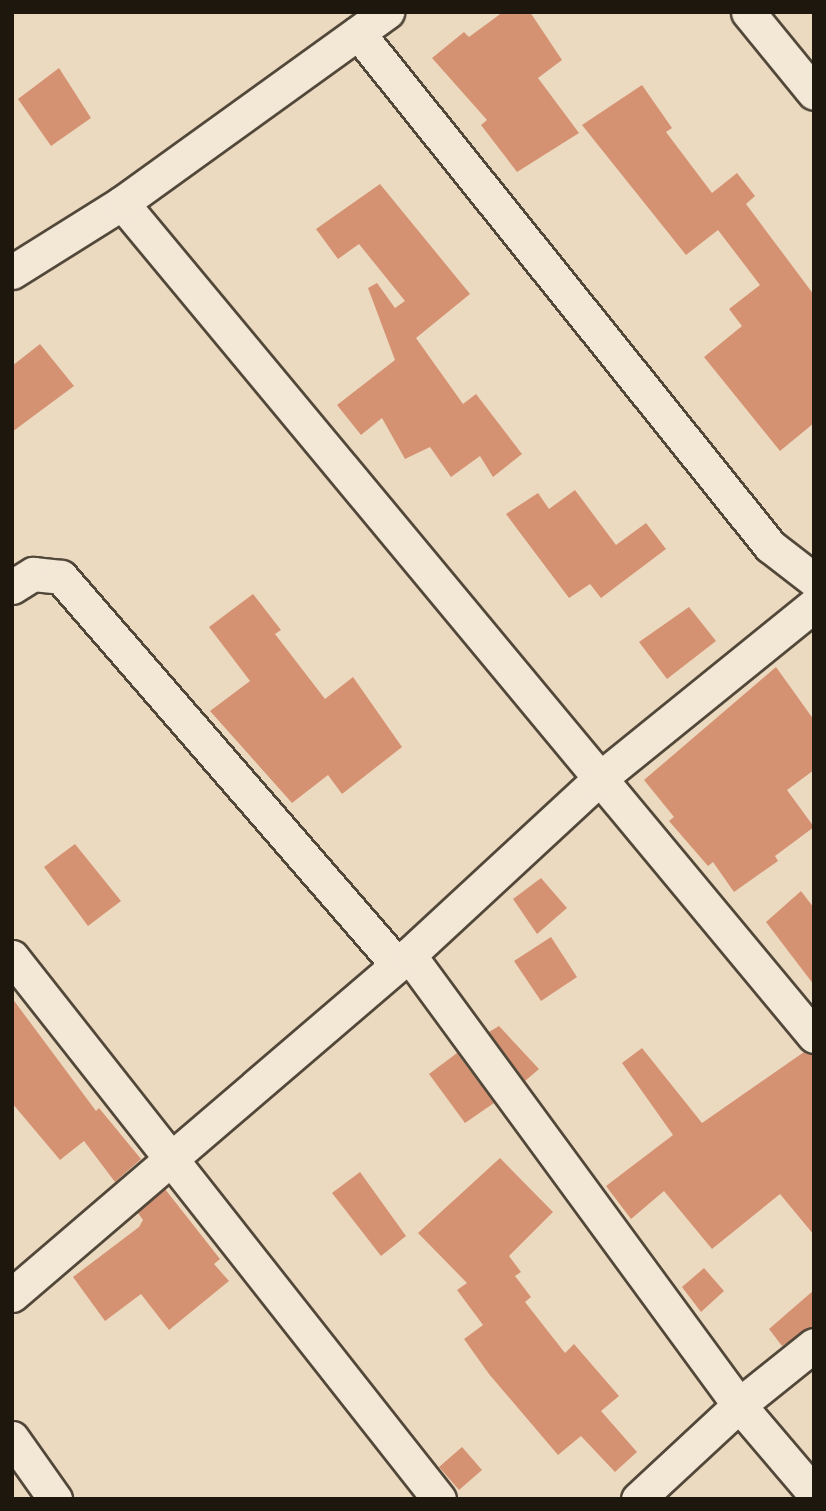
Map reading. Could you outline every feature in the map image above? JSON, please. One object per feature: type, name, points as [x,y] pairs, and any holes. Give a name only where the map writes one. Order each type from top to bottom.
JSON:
[{"type":"street","points":[[12,272],[121,203],[387,12]]},
{"type":"street","points":[[748,12],[814,93]]},
{"type":"street","points":[[358,33],[770,546],[814,580]]},
{"type":"street","points":[[121,203],[598,780],[814,1036]]},
{"type":"street","points":[[12,587],[33,575],[61,577],[402,958],[739,1405],[814,1493]]},
{"type":"street","points":[[12,1295],[402,958],[598,780],[814,605]]},
{"type":"street","points":[[12,957],[439,1499]]},
{"type":"street","points":[[638,1499],[739,1405],[814,1345]]},
{"type":"street","points":[[12,1438],[55,1499]]},
{"type":"building","points":[[503,12],[530,12],[562,60],[538,78],[579,133],[517,172],[481,125],[487,120],[432,58],[464,32],[469,37]]},
{"type":"building","points":[[59,68],[91,118],[51,146],[18,99]]},
{"type":"building","points":[[642,85],[672,128],[666,132],[712,193],[737,173],[755,196],[746,204],[814,295],[814,423],[780,451],[704,357],[742,326],[729,309],[760,285],[718,230],[686,255],[582,125]]},
{"type":"building","points":[[380,184],[470,294],[416,338],[463,404],[476,394],[522,454],[493,477],[480,456],[451,477],[430,447],[405,459],[382,418],[361,435],[337,405],[395,360],[368,288],[377,283],[395,308],[405,301],[359,244],[338,259],[316,229]]},
{"type":"building","points":[[40,344],[74,386],[12,432],[12,366]]},
{"type":"building","points":[[575,490],[616,545],[646,523],[666,549],[601,598],[590,584],[569,598],[506,514],[538,493],[549,509]]},
{"type":"building","points":[[253,594],[281,630],[275,634],[325,699],[353,677],[402,747],[342,794],[328,775],[292,803],[210,711],[250,681],[209,627]]},
{"type":"building","points":[[689,607],[716,641],[667,679],[639,642]]},
{"type":"building","points":[[776,667],[814,720],[814,770],[787,790],[814,827],[775,856],[778,861],[734,892],[713,862],[708,866],[669,821],[674,817],[644,780]]},
{"type":"building","points":[[75,844],[121,901],[88,926],[44,867]]},
{"type":"building","points":[[541,878],[567,908],[537,934],[513,899]]},
{"type":"building","points":[[801,891],[814,908],[814,985],[766,922]]},
{"type":"building","points":[[551,937],[577,977],[541,1001],[514,961]]},
{"type":"building","points":[[12,998],[96,1111],[99,1108],[141,1159],[115,1182],[84,1141],[60,1160],[12,1103]]},
{"type":"building","points":[[499,1026],[539,1069],[525,1081],[489,1032]]},
{"type":"building","points":[[642,1048],[702,1123],[804,1052],[814,1055],[814,1235],[780,1194],[712,1249],[664,1191],[631,1219],[606,1186],[673,1135],[622,1063]]},
{"type":"building","points":[[457,1053],[494,1103],[465,1123],[429,1074]]},
{"type":"building","points":[[500,1158],[553,1212],[509,1256],[521,1272],[515,1276],[531,1297],[525,1302],[565,1353],[574,1344],[619,1396],[601,1411],[637,1452],[615,1472],[581,1436],[558,1455],[489,1374],[464,1339],[483,1325],[457,1290],[467,1283],[418,1233]]},
{"type":"building","points":[[360,1172],[406,1236],[381,1256],[332,1193]]},
{"type":"building","points":[[165,1189],[220,1259],[214,1264],[229,1281],[169,1330],[141,1294],[105,1321],[73,1277],[139,1227],[143,1220],[138,1213]]},
{"type":"building","points":[[704,1268],[724,1291],[701,1312],[682,1287]]},
{"type":"building","points":[[814,1290],[814,1326],[782,1346],[769,1329]]},
{"type":"building","points":[[462,1447],[482,1470],[459,1490],[439,1467]]}]
